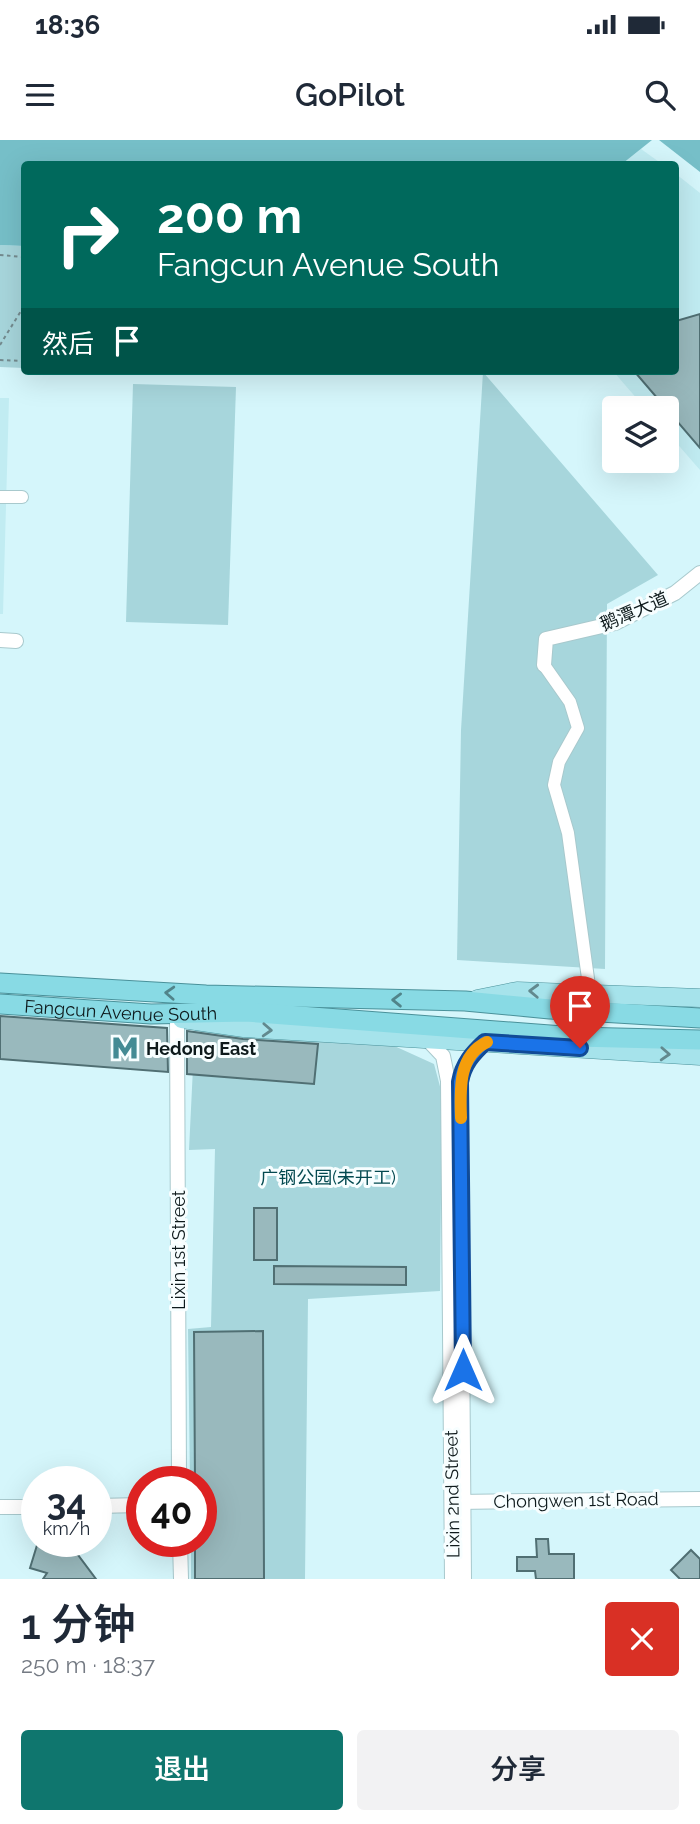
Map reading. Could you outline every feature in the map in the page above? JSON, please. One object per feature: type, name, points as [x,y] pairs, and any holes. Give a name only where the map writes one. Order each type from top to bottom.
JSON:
[{"type":"highway","name":"Fangcun Avenue South","points":[[0,984],[206,995],[465,1001]]},
{"type":"highway","points":[[465,1001],[700,1017]]},
{"type":"highway","name":"Fangcun Avenue South","points":[[0,1004],[151,1014]]},
{"type":"highway","points":[[151,1014],[246,1012],[576,1037],[700,1040]]},
{"type":"main road","name":"Fangcun Avenue South","points":[[465,1001],[517,991],[700,998]]},
{"type":"main road","name":"Fangcun Avenue South","points":[[151,1014],[244,1028],[700,1056]]},
{"type":"street","points":[[0,497],[22,497]]},
{"type":"street","name":"鹅潭大道","points":[[544,665],[546,639],[615,623],[676,593],[700,573]]},
{"type":"street","points":[[0,640],[16,641]]},
{"type":"street","points":[[544,665],[570,702],[578,728],[559,762],[555,785],[568,833],[590,993]]},
{"type":"street","name":"Lixin 1st Street","points":[[177,1018],[179,1466]]},
{"type":"street","name":"Lixin 2nd Street","points":[[426,1038],[443,1056],[448,1082],[458,1502],[464,1579]]},
{"type":"street","name":"Lixin 2nd Street","points":[[452,1579],[458,1502],[460,1082],[466,1063],[485,1042]]},
{"type":"street","name":"Chongwen 1st Road","points":[[458,1502],[700,1499]]},
{"type":"street","points":[[0,1507],[21,1507]]},
{"type":"street","points":[[180,1557],[181,1579]]},
{"type":"path","points":[[0,255],[21,257]]},
{"type":"path","points":[[0,345],[21,311]]},
{"type":"path","points":[[0,360],[21,361]]},
{"type":"shaded area","points":[[0,140],[652,140],[626,161],[21,161],[21,246],[0,245]]},
{"type":"shaded area","points":[[659,140],[700,140],[700,172]]},
{"type":"shaded area","points":[[641,149],[658,161],[626,161]]},
{"type":"shaded area","points":[[679,176],[700,193],[700,470],[679,446],[679,396],[635,396],[616,375],[679,375]]},
{"type":"shaded area","points":[[0,398],[9,398],[3,614],[0,614]]},
{"type":"green space","points":[[0,245],[21,246],[21,368],[0,367]]},
{"type":"green space","points":[[483,375],[486,375],[658,575],[607,604],[605,969],[457,960],[461,730]]},
{"type":"green space","points":[[133,384],[236,387],[228,625],[126,622]]},
{"type":"green space","name":"广钢公园(未开工)","points":[[195,1026],[390,1044],[434,1064],[442,1094],[440,1291],[308,1299],[305,1579],[191,1579],[191,1557],[217,1557],[217,1466],[190,1466],[188,1329],[211,1327],[215,1149],[189,1150]]},
{"type":"building","points":[[700,314],[700,448],[679,424],[679,396],[655,396],[637,375],[679,375],[679,320]]},
{"type":"building","points":[[0,1016],[167,1028],[168,1072],[0,1059]]},
{"type":"building","points":[[187,1031],[243,1039],[318,1044],[314,1084],[187,1074]]},
{"type":"building","points":[[254,1208],[277,1208],[277,1260],[254,1260]]},
{"type":"building","points":[[274,1266],[406,1267],[406,1285],[274,1284]]},
{"type":"building","points":[[263,1331],[264,1579],[195,1579],[195,1557],[217,1557],[217,1466],[195,1466],[194,1332]]},
{"type":"building","points":[[536,1539],[548,1539],[549,1554],[574,1554],[574,1579],[536,1579],[535,1571],[517,1571],[517,1557],[537,1557]]},
{"type":"building","points":[[691,1550],[700,1559],[700,1579],[680,1579],[671,1570]]},
{"type":"building","points":[[33,1557],[80,1557],[96,1579],[43,1579],[47,1573],[30,1568]]},
{"type":"slow traffic","points":[[461,1118],[460,1082],[463,1069],[477,1050],[487,1042]]},
{"type":"place","name":"Hedong East","points":[[125,1048]]},
{"type":"route","points":[[463,1370],[460,1082],[463,1069],[485,1042],[580,1048]]}]
